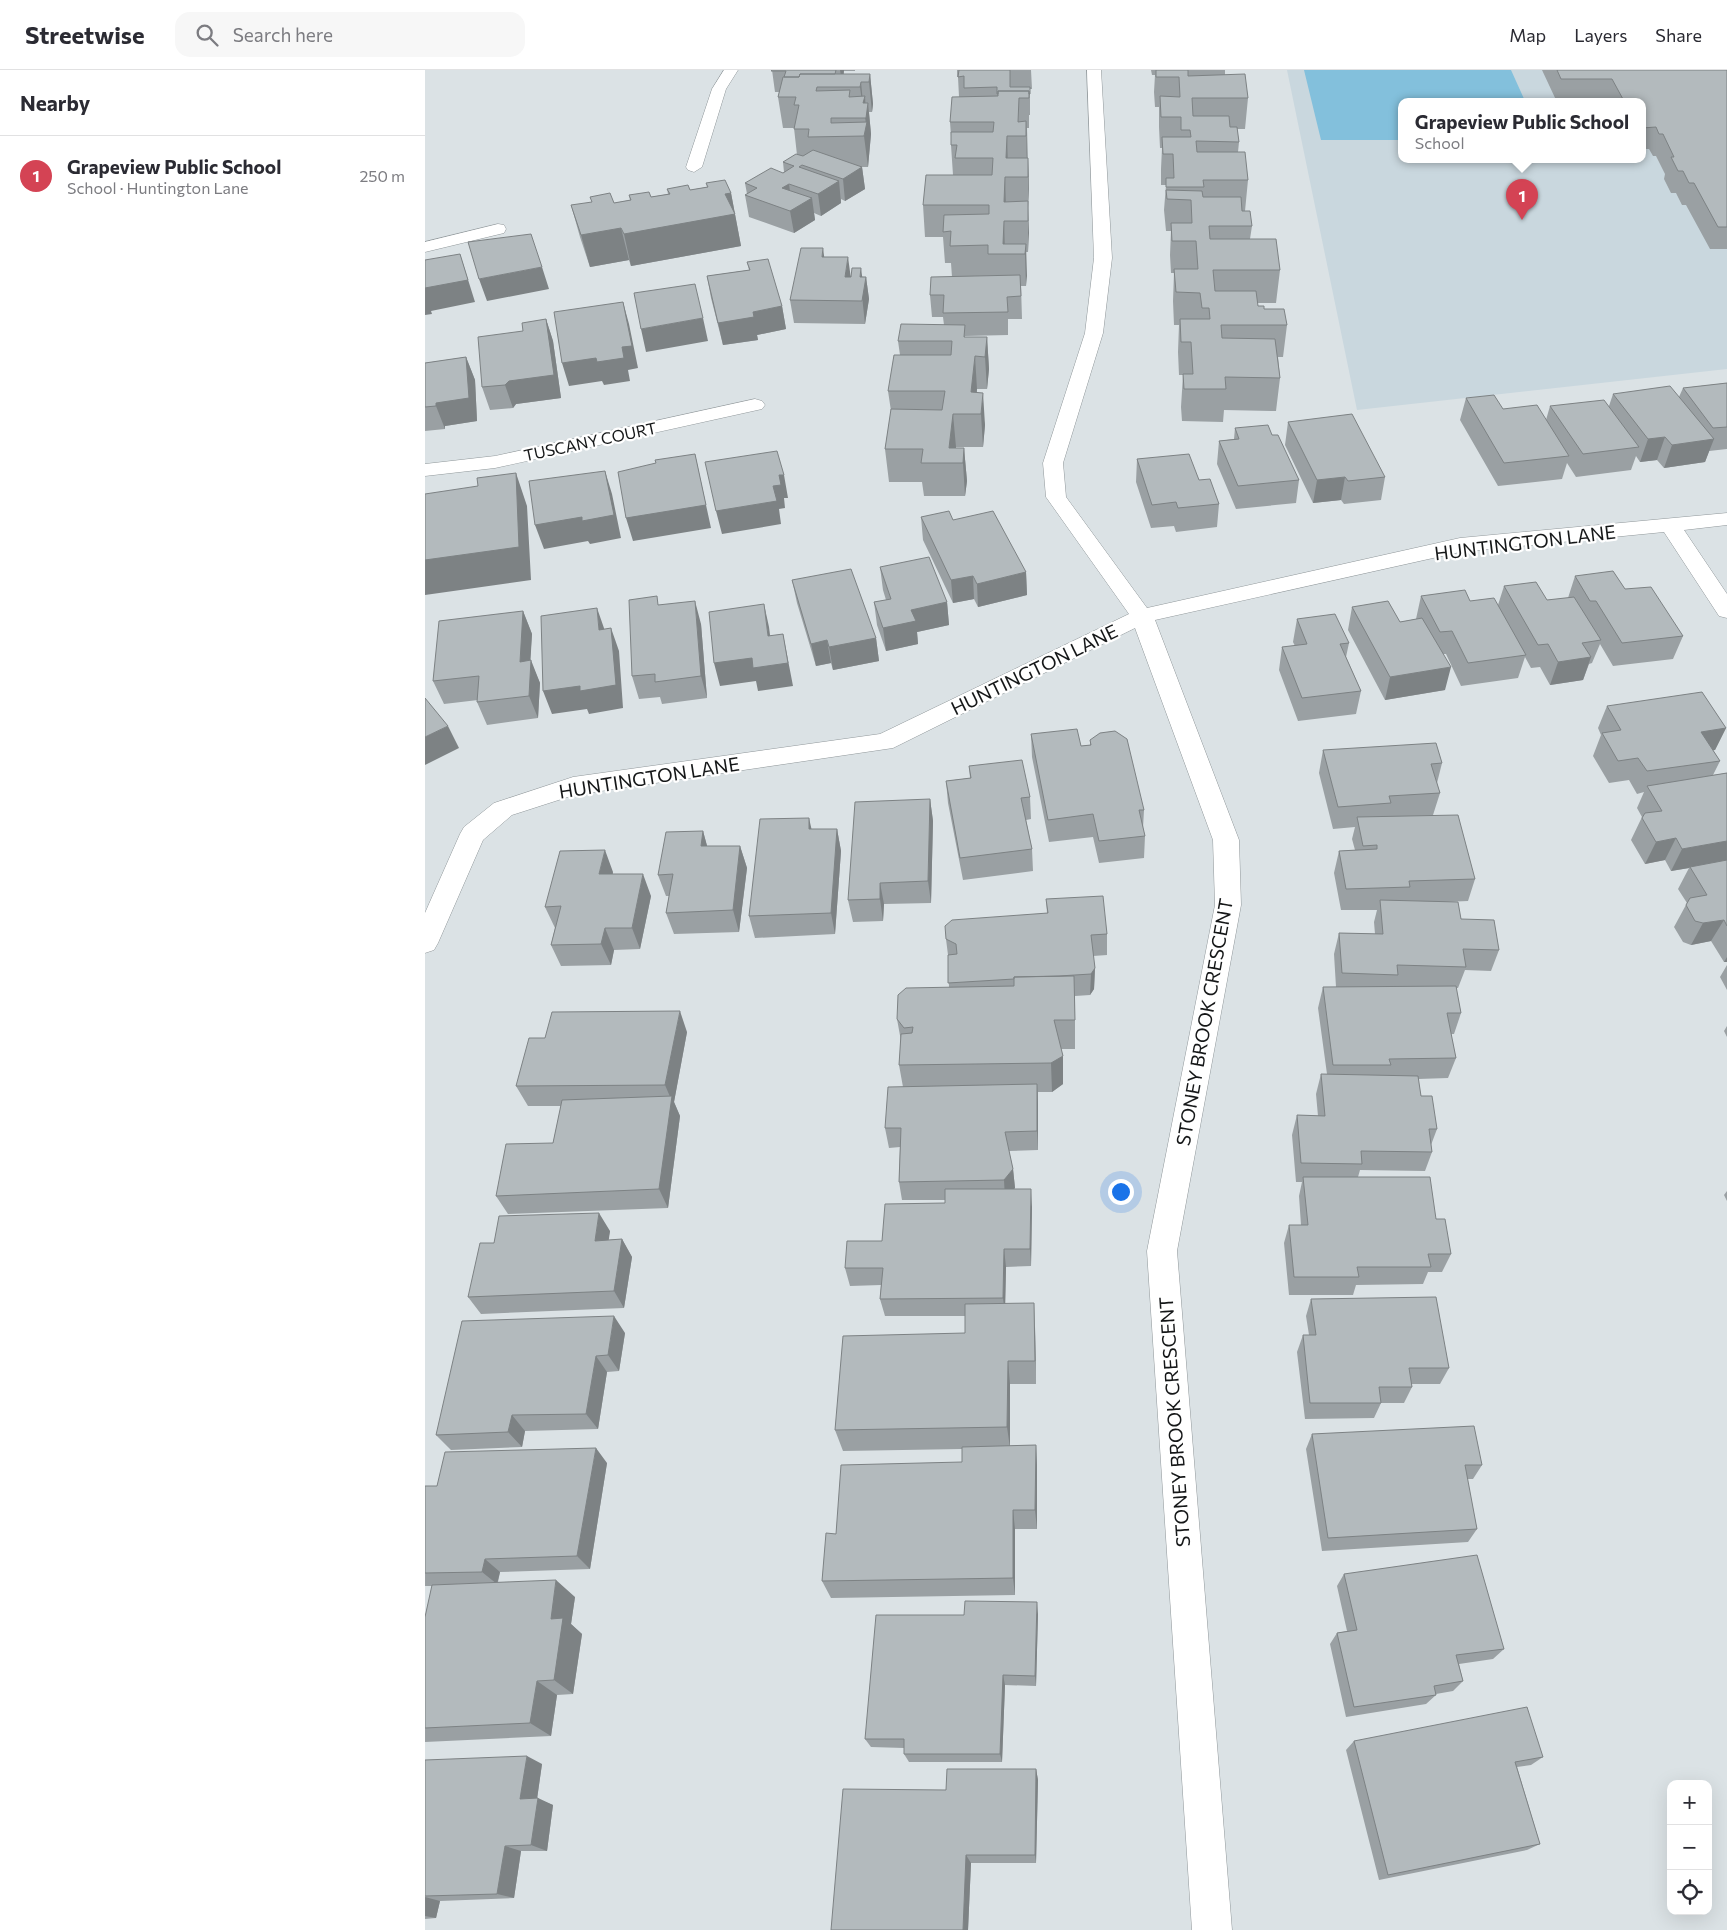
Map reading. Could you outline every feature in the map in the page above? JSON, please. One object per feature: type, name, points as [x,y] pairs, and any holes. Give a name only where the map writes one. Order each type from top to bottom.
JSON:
[{"type":"street","points":[[694,167],[719,89],[731,70]]},
{"type":"street","name":"STONEY BROOK CRESCENT","points":[[1094,70],[1103,258],[1094,332],[1053,463],[1056,497],[1142,616],[1226,840],[1228,905],[1162,1251],[1212,1930]]},
{"type":"street","points":[[425,247],[498,229]]},
{"type":"street","name":"TUSCANY COURT","points":[[425,470],[495,462],[755,405]]},
{"type":"street","name":"HUNTINGTON LANE","points":[[425,943],[473,834],[503,809],[573,786],[885,742],[1142,616],[1460,545],[1671,526],[1727,519]]},
{"type":"street","points":[[1671,526],[1727,611]]},
{"type":"shaded area","points":[[1287,70],[1727,70],[1727,369],[1357,410]]},
{"type":"shaded area","points":[[1304,70],[1511,70],[1524,98],[1398,98],[1398,140],[1321,140]]},
{"type":"building","points":[[772,70],[836,70],[835,74],[800,74],[799,77],[784,77],[786,71]]},
{"type":"building","points":[[959,70],[1010,70],[1010,87],[1030,87],[1030,94],[1029,91],[998,91],[997,94],[997,87],[964,88],[964,76],[958,77]]},
{"type":"building","points":[[1156,70],[1188,70],[1188,76],[1245,74],[1248,98],[1192,98],[1193,116],[1229,116],[1230,127],[1237,127],[1239,142],[1196,141],[1197,152],[1245,152],[1248,180],[1203,180],[1204,187],[1166,187],[1166,178],[1174,178],[1173,154],[1163,154],[1162,137],[1191,137],[1190,130],[1181,130],[1181,117],[1161,117],[1160,96],[1180,97],[1179,77],[1156,77]]},
{"type":"building","points":[[1557,70],[1727,70],[1727,227],[1718,227],[1694,183],[1689,183],[1683,171],[1678,171],[1671,157],[1674,157],[1663,134],[1659,134],[1656,127],[1646,128],[1646,98],[1622,98],[1612,79],[1561,79]]},
{"type":"building","points":[[800,74],[870,74],[869,82],[861,82],[860,87],[817,87],[816,91],[850,90],[849,97],[865,96],[863,103],[868,103],[866,118],[831,118],[831,123],[867,122],[864,136],[808,137],[809,129],[794,129],[799,105],[794,105],[796,97],[778,97],[783,77],[799,77]]},
{"type":"building","points":[[998,91],[1029,91],[1029,98],[1019,98],[1018,122],[1026,121],[1026,136],[1007,136],[1006,158],[1028,158],[1028,177],[1005,177],[1004,202],[1028,201],[1028,221],[1004,221],[1003,244],[1026,244],[1025,254],[988,254],[988,245],[950,246],[951,231],[943,232],[944,215],[989,214],[989,205],[923,205],[926,175],[992,175],[993,158],[955,158],[957,145],[951,145],[951,132],[993,132],[994,122],[950,122],[952,97],[998,96]]},
{"type":"building","points":[[813,150],[862,167],[843,179],[802,165],[799,167],[839,181],[818,194],[789,184],[782,188],[812,198],[790,211],[745,195],[757,188],[745,183],[771,168],[783,173],[794,166],[783,162],[796,154],[803,156]]},
{"type":"building","points":[[725,180],[731,193],[725,194],[735,214],[624,234],[621,228],[581,235],[571,205],[592,202],[590,197],[610,193],[614,203],[631,200],[629,195],[649,192],[651,197],[670,194],[667,189],[688,185],[690,190],[708,187],[706,183]]},
{"type":"building","points":[[1166,190],[1202,191],[1203,197],[1241,197],[1242,211],[1250,211],[1252,226],[1209,226],[1210,239],[1276,239],[1280,270],[1213,270],[1215,291],[1256,291],[1258,306],[1264,306],[1264,309],[1284,309],[1287,325],[1221,325],[1222,338],[1275,339],[1280,378],[1225,377],[1226,389],[1184,389],[1183,374],[1193,374],[1191,342],[1181,342],[1180,319],[1210,319],[1209,308],[1202,308],[1200,293],[1176,292],[1174,269],[1198,269],[1196,241],[1172,241],[1171,223],[1192,223],[1191,200],[1167,199]]},
{"type":"building","points":[[531,234],[542,267],[479,279],[468,242]]},
{"type":"building","points":[[801,248],[823,248],[822,257],[848,257],[845,277],[851,277],[852,268],[861,268],[860,277],[866,277],[862,301],[790,300]]},
{"type":"building","points":[[460,254],[468,280],[425,288],[425,260]]},
{"type":"building","points":[[768,259],[782,306],[753,312],[754,317],[718,323],[707,276],[750,270],[747,262]]},
{"type":"building","points":[[1020,275],[1021,296],[1007,297],[1008,312],[943,313],[944,295],[930,295],[931,277]]},
{"type":"building","points":[[695,284],[703,318],[641,329],[634,293]]},
{"type":"building","points":[[623,302],[632,346],[622,347],[624,358],[597,362],[596,358],[562,363],[554,312]]},
{"type":"building","points":[[546,319],[554,375],[509,381],[505,385],[482,387],[478,337],[523,331],[522,323]]},
{"type":"building","points":[[901,324],[965,325],[964,337],[987,337],[985,357],[975,356],[971,392],[983,393],[981,414],[953,414],[949,448],[964,448],[963,463],[921,463],[923,449],[885,449],[891,409],[942,410],[945,391],[888,391],[894,355],[951,355],[952,341],[898,341]]},
{"type":"building","points":[[466,357],[469,398],[436,403],[436,406],[425,407],[425,363]]},
{"type":"building","points":[[1727,383],[1727,427],[1713,428],[1683,388]]},
{"type":"building","points":[[1670,386],[1714,439],[1672,445],[1665,437],[1648,439],[1613,394]]},
{"type":"building","points":[[1494,395],[1503,409],[1537,405],[1569,456],[1504,463],[1466,398]]},
{"type":"building","points":[[1604,400],[1639,447],[1583,454],[1550,406]]},
{"type":"building","points":[[1352,414],[1385,477],[1348,481],[1345,477],[1317,480],[1288,422]]},
{"type":"building","points":[[1268,425],[1272,435],[1278,435],[1299,480],[1238,486],[1219,441],[1239,439],[1235,428]]},
{"type":"building","points":[[777,451],[784,475],[779,475],[781,485],[773,486],[777,501],[716,511],[705,462]]},
{"type":"building","points":[[695,454],[706,505],[626,518],[618,472],[656,463],[655,460]]},
{"type":"building","points":[[1189,454],[1199,480],[1210,479],[1219,504],[1178,508],[1176,502],[1152,505],[1137,459]]},
{"type":"building","points":[[605,471],[614,515],[582,521],[582,517],[535,525],[529,481]]},
{"type":"building","points":[[516,473],[519,547],[425,560],[425,494],[478,486],[477,478]]},
{"type":"building","points":[[949,511],[953,520],[993,511],[1026,572],[977,584],[973,576],[951,580],[921,517]]},
{"type":"building","points":[[929,557],[947,602],[911,610],[916,621],[883,628],[874,602],[891,599],[880,567]]},
{"type":"building","points":[[851,569],[876,638],[829,647],[827,640],[811,644],[792,580]]},
{"type":"building","points":[[1613,571],[1625,589],[1651,587],[1683,636],[1622,643],[1596,601],[1590,601],[1575,576]]},
{"type":"building","points":[[1536,582],[1547,600],[1574,597],[1601,640],[1582,643],[1591,657],[1558,662],[1548,644],[1538,645],[1504,586]]},
{"type":"building","points":[[1465,590],[1470,601],[1494,598],[1526,655],[1468,663],[1452,631],[1440,632],[1421,596]]},
{"type":"building","points":[[657,596],[658,605],[695,601],[701,676],[655,682],[655,674],[632,676],[629,600]]},
{"type":"building","points":[[1388,601],[1400,622],[1422,618],[1451,667],[1390,677],[1352,607]]},
{"type":"building","points":[[764,604],[768,636],[783,634],[788,663],[753,668],[752,658],[714,663],[709,612]]},
{"type":"building","points":[[597,608],[599,630],[611,628],[616,685],[580,691],[580,686],[543,691],[541,616]]},
{"type":"building","points":[[523,611],[520,662],[531,660],[529,696],[477,702],[479,676],[433,681],[439,621]]},
{"type":"building","points":[[1335,614],[1349,643],[1340,644],[1361,691],[1302,698],[1282,647],[1307,644],[1297,619]]},
{"type":"building","points":[[1702,692],[1726,728],[1701,732],[1720,761],[1647,771],[1638,758],[1618,761],[1602,733],[1621,730],[1607,706]]},
{"type":"building","points":[[425,698],[448,726],[425,737]]},
{"type":"building","points":[[1077,729],[1081,746],[1091,745],[1090,740],[1100,733],[1115,731],[1127,739],[1144,810],[1139,810],[1145,836],[1099,841],[1093,814],[1048,820],[1031,734]]},
{"type":"building","points":[[1436,743],[1442,763],[1431,764],[1440,793],[1389,796],[1391,803],[1338,807],[1323,750]]},
{"type":"building","points":[[1022,760],[1030,797],[1021,798],[1032,849],[960,858],[946,781],[971,778],[969,766]]},
{"type":"building","points":[[1727,773],[1727,841],[1682,849],[1676,838],[1656,842],[1642,818],[1645,813],[1662,811],[1647,786]]},
{"type":"building","points":[[930,799],[928,881],[880,883],[880,899],[848,900],[855,802]]},
{"type":"building","points":[[1458,815],[1475,879],[1409,881],[1410,887],[1346,889],[1339,851],[1377,849],[1377,845],[1363,846],[1357,817]]},
{"type":"building","points":[[809,818],[809,829],[837,829],[831,913],[749,916],[760,819]]},
{"type":"building","points":[[703,831],[701,846],[740,846],[733,910],[666,913],[673,874],[658,875],[666,832]]},
{"type":"building","points":[[605,850],[599,874],[643,874],[632,928],[605,928],[601,944],[551,945],[561,906],[545,907],[560,851]]},
{"type":"building","points":[[1727,860],[1727,926],[1724,920],[1703,923],[1695,921],[1686,905],[1690,898],[1707,895],[1690,867]]},
{"type":"building","points":[[1103,896],[1107,934],[1091,935],[1095,968],[1091,974],[1014,977],[1014,979],[948,983],[948,955],[957,954],[956,944],[946,939],[945,926],[952,920],[1048,913],[1046,899]]},
{"type":"building","points":[[1380,900],[1458,902],[1461,919],[1494,920],[1499,950],[1463,949],[1466,967],[1397,965],[1398,975],[1342,973],[1339,933],[1383,934]]},
{"type":"building","points":[[1074,976],[1075,1020],[1054,1020],[1063,1056],[1051,1063],[899,1065],[901,1034],[912,1033],[913,1027],[904,1028],[897,1019],[898,995],[906,988],[1014,986],[1014,977]]},
{"type":"building","points":[[1456,986],[1461,1013],[1447,1013],[1456,1058],[1389,1059],[1391,1065],[1333,1065],[1323,987]]},
{"type":"building","points":[[680,1011],[665,1085],[516,1086],[529,1038],[545,1038],[552,1012]]},
{"type":"building","points":[[1321,1074],[1418,1076],[1421,1096],[1432,1096],[1437,1129],[1429,1129],[1432,1152],[1361,1151],[1362,1164],[1301,1163],[1297,1115],[1325,1116]]},
{"type":"building","points":[[1037,1084],[1037,1131],[1005,1132],[1013,1169],[1004,1180],[899,1182],[901,1128],[885,1128],[888,1087]]},
{"type":"building","points":[[672,1096],[659,1189],[496,1196],[506,1144],[553,1143],[562,1100]]},
{"type":"building","points":[[1303,1177],[1430,1177],[1436,1219],[1445,1219],[1451,1254],[1428,1254],[1431,1267],[1357,1267],[1359,1277],[1294,1277],[1289,1225],[1308,1225]]},
{"type":"building","points":[[945,1189],[1031,1189],[1030,1249],[1004,1249],[1003,1298],[880,1299],[883,1268],[845,1268],[847,1241],[882,1241],[885,1204],[945,1203]]},
{"type":"building","points":[[599,1213],[595,1241],[622,1239],[614,1291],[468,1297],[480,1243],[494,1243],[499,1216]]},
{"type":"building","points":[[1436,1297],[1449,1368],[1409,1368],[1412,1387],[1379,1387],[1381,1403],[1310,1403],[1303,1335],[1316,1335],[1311,1299]]},
{"type":"building","points":[[1034,1303],[1035,1361],[1008,1361],[1007,1427],[835,1430],[843,1336],[965,1333],[965,1304]]},
{"type":"building","points":[[614,1316],[608,1355],[596,1356],[586,1414],[512,1415],[508,1432],[436,1435],[462,1321]]},
{"type":"building","points":[[1474,1426],[1482,1465],[1465,1465],[1477,1529],[1328,1538],[1312,1434]]},
{"type":"building","points":[[1036,1445],[1035,1510],[1013,1510],[1013,1578],[822,1581],[826,1533],[836,1534],[841,1465],[962,1462],[962,1447]]},
{"type":"building","points":[[596,1448],[577,1556],[485,1559],[482,1572],[425,1573],[425,1486],[437,1486],[445,1452]]},
{"type":"building","points":[[1477,1555],[1504,1649],[1456,1655],[1463,1681],[1434,1686],[1436,1695],[1354,1707],[1337,1633],[1357,1630],[1344,1574]]},
{"type":"building","points":[[556,1580],[551,1619],[563,1618],[554,1680],[537,1681],[530,1723],[425,1728],[425,1617],[432,1585]]},
{"type":"building","points":[[965,1601],[1037,1602],[1035,1676],[1003,1675],[1000,1754],[904,1754],[904,1739],[865,1739],[876,1615],[964,1615]]},
{"type":"building","points":[[1527,1707],[1543,1757],[1515,1762],[1540,1844],[1388,1875],[1354,1741]]},
{"type":"building","points":[[527,1756],[520,1799],[538,1798],[531,1845],[505,1846],[497,1894],[425,1896],[425,1760]]},
{"type":"building","points":[[947,1769],[1036,1769],[1035,1855],[966,1855],[963,1930],[831,1930],[843,1789],[946,1790]]},
{"type":"place","name":"Grapeview Public School","points":[[1522,220]]}]
